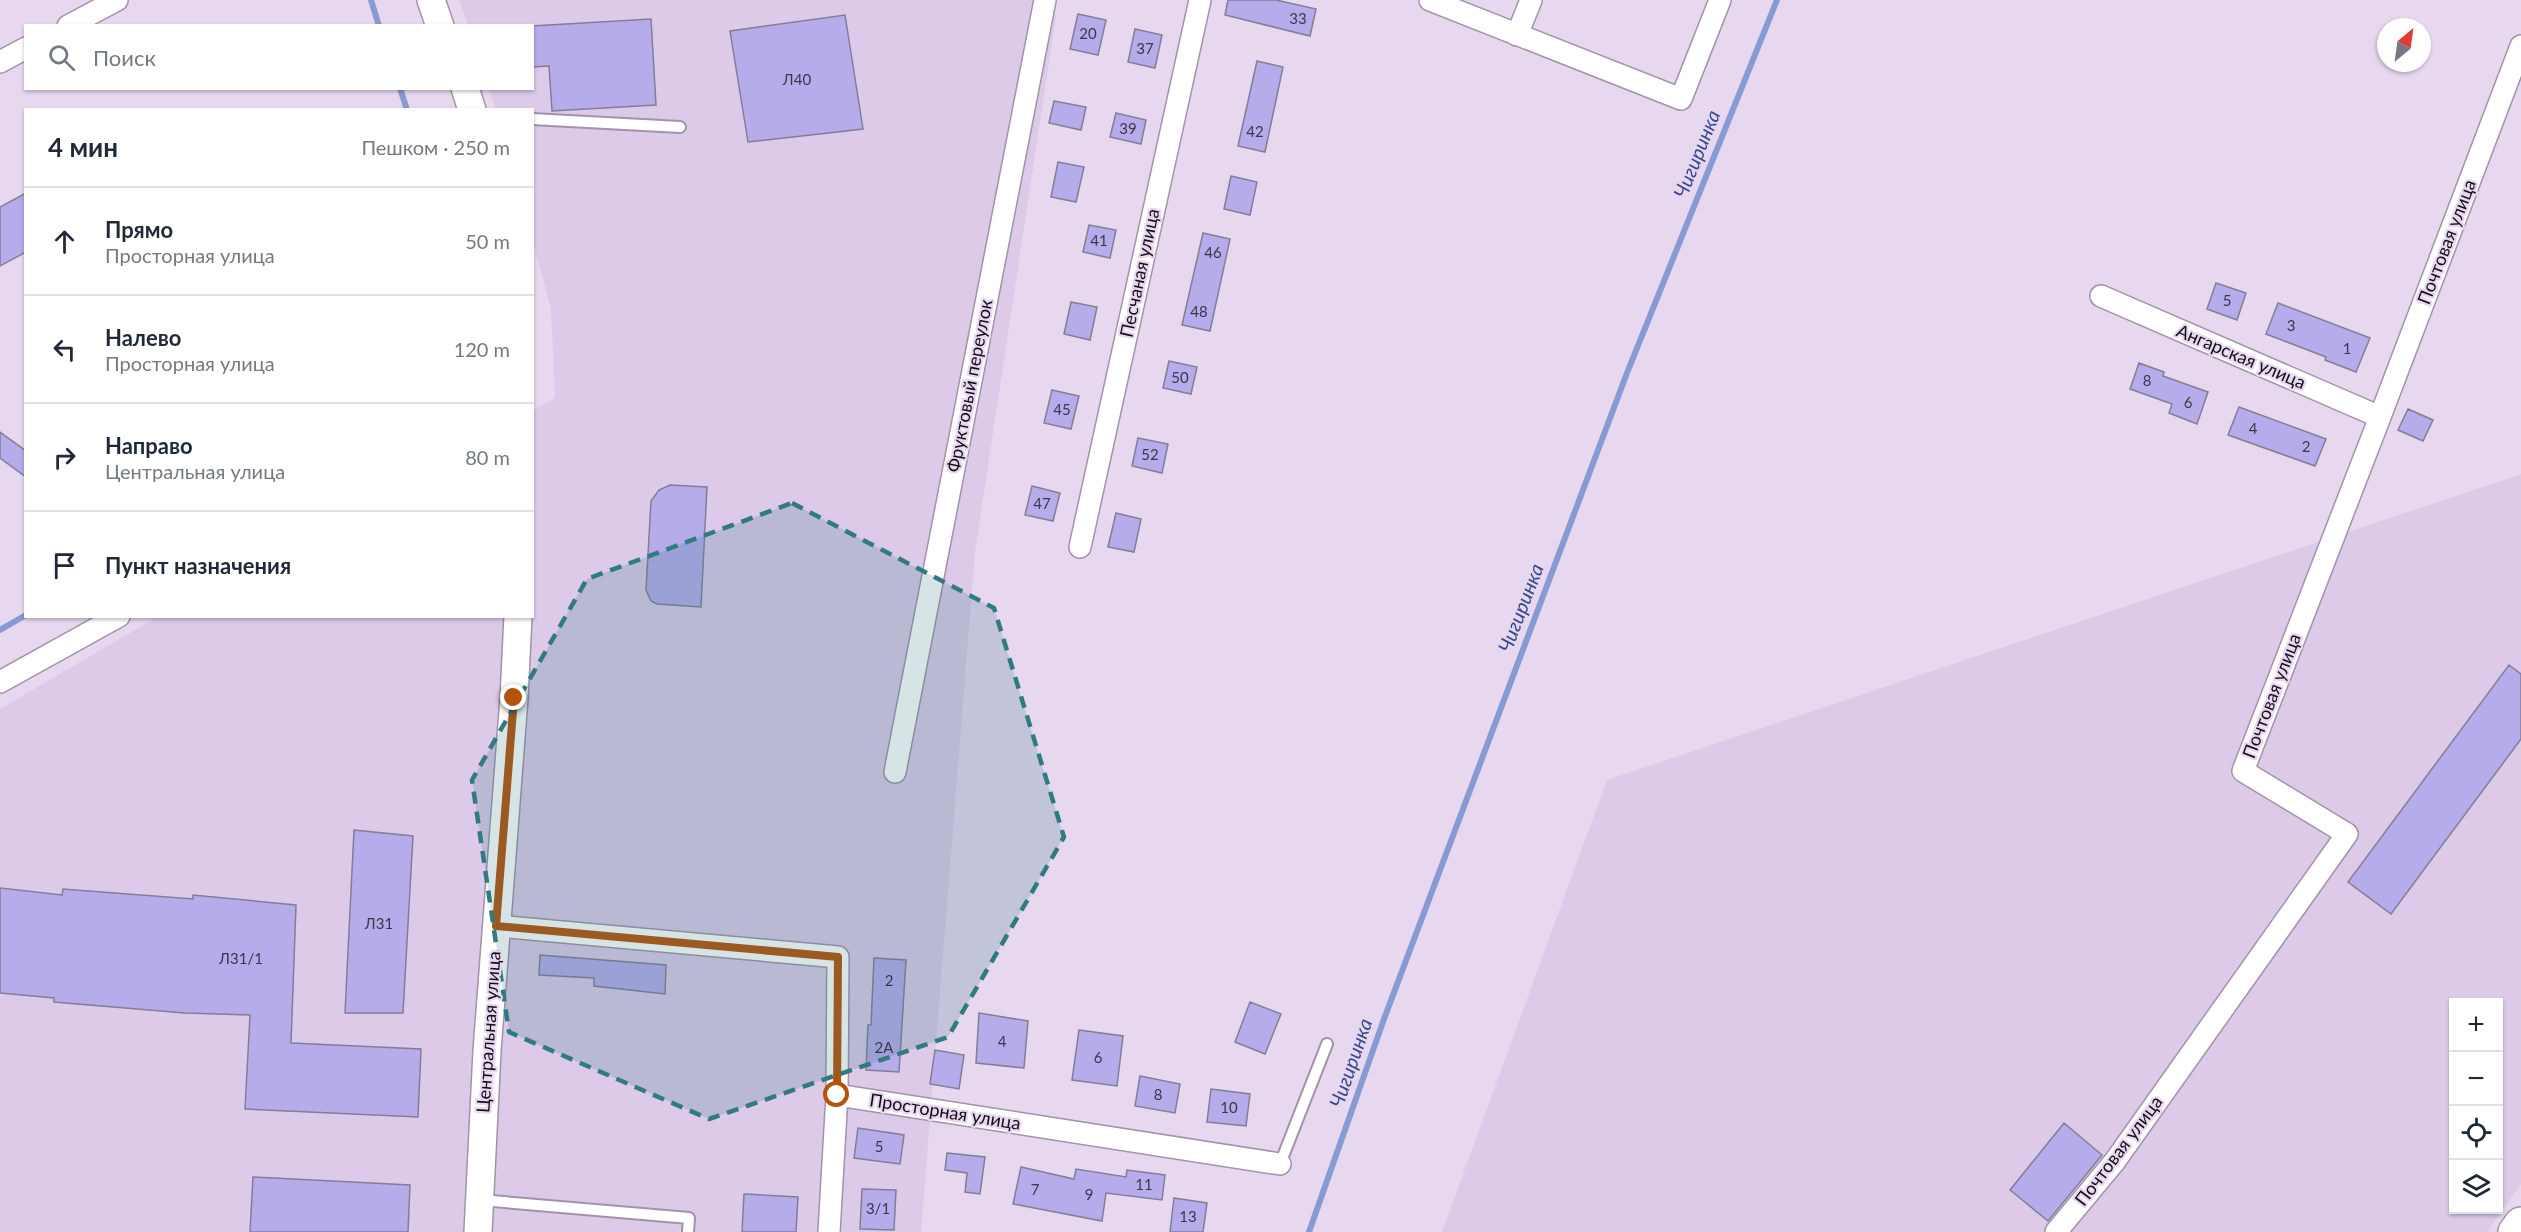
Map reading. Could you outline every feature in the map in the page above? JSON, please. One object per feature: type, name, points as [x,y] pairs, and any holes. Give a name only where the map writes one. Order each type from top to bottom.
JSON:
[{"type":"main road","points":[[2515,1232],[2521,1224]]},
{"type":"street","points":[[72,24],[117,0]]},
{"type":"street","points":[[430,0],[439,24]]},
{"type":"street","name":"Фруктовый переулок","points":[[895,772],[1045,0]]},
{"type":"street","name":"Песчаная улица","points":[[1080,547],[1200,0]]},
{"type":"street","points":[[1430,0],[1681,99],[1720,0]]},
{"type":"street","points":[[1517,35],[1531,0]]},
{"type":"street","name":"Почтовая улица","points":[[2056,1232],[2115,1161],[2347,834],[2243,771],[2521,46]]},
{"type":"street","points":[[0,62],[24,49]]},
{"type":"street","points":[[466,90],[471,108]]},
{"type":"street","name":"Ангарская улица","points":[[2101,296],[2380,417]]},
{"type":"street","points":[[0,682],[115,618]]},
{"type":"street","name":"Центральная улица","points":[[478,1232],[487,1051],[514,698],[518,618]]},
{"type":"street","points":[[496,926],[838,957],[837,1095],[829,1232]]},
{"type":"street","name":"Просторная улица","points":[[837,1095],[1280,1164]]},
{"type":"lane","points":[[534,119],[680,127]]},
{"type":"lane","points":[[1280,1164],[1327,1044]]},
{"type":"lane","points":[[480,1200],[689,1218],[688,1232]]},
{"type":"highlighted area","points":[[792,503],[994,608],[1064,837],[948,1037],[709,1119],[509,1032],[472,780],[587,579]]},
{"type":"shaded area","points":[[459,0],[1044,0],[1056,16],[975,552],[921,1232],[0,1232],[0,709],[155,618],[534,618],[534,410],[555,398],[551,310],[534,245],[534,108],[496,108],[489,90],[534,90],[534,24],[468,24]]},
{"type":"shaded area","points":[[2521,474],[2521,1184],[2503,1209],[2503,998],[2449,998],[2449,1214],[2500,1214],[2487,1232],[1442,1232],[1607,780]]},
{"type":"building","points":[[1228,0],[1276,0],[1316,9],[1310,36],[1225,15]]},
{"type":"building","points":[[1078,14],[1106,20],[1098,55],[1070,49]]},
{"type":"building","points":[[845,15],[863,129],[748,142],[730,31]]},
{"type":"building","points":[[651,19],[656,105],[552,111],[549,66],[534,67],[534,26]]},
{"type":"building","points":[[1135,29],[1162,35],[1155,68],[1128,62]]},
{"type":"building","points":[[1257,61],[1283,67],[1265,152],[1238,146]]},
{"type":"building","points":[[1054,101],[1086,107],[1081,130],[1049,123]]},
{"type":"building","points":[[1116,113],[1146,120],[1141,144],[1110,137]]},
{"type":"building","points":[[1058,162],[1084,167],[1076,202],[1051,197]]},
{"type":"building","points":[[1231,176],[1257,182],[1250,215],[1224,209]]},
{"type":"building","points":[[24,194],[24,253],[0,266],[0,207]]},
{"type":"building","points":[[1089,225],[1116,230],[1110,258],[1083,252]]},
{"type":"building","points":[[1203,233],[1230,239],[1210,331],[1182,325]]},
{"type":"building","points":[[2216,283],[2246,293],[2237,320],[2207,309]]},
{"type":"building","points":[[1071,302],[1097,307],[1090,340],[1064,334]]},
{"type":"building","points":[[2278,303],[2370,338],[2356,372],[2325,360],[2326,357],[2266,334]]},
{"type":"building","points":[[1169,361],[1197,367],[1191,394],[1163,388]]},
{"type":"building","points":[[2139,363],[2164,372],[2163,376],[2208,392],[2197,424],[2169,413],[2172,404],[2130,389]]},
{"type":"building","points":[[1052,390],[1079,396],[1071,429],[1044,423]]},
{"type":"building","points":[[2239,407],[2326,439],[2315,466],[2228,435]]},
{"type":"building","points":[[2408,409],[2433,420],[2423,441],[2398,430]]},
{"type":"building","points":[[0,432],[24,450],[24,476],[0,458]]},
{"type":"building","points":[[1138,438],[1168,444],[1162,473],[1132,466]]},
{"type":"building","points":[[670,485],[707,487],[701,607],[657,604],[651,601],[646,590],[651,501],[659,490]]},
{"type":"building","points":[[1032,486],[1060,493],[1053,521],[1025,515]]},
{"type":"building","points":[[1116,513],[1141,519],[1134,552],[1108,547]]},
{"type":"building","points":[[2509,665],[2521,674],[2521,739],[2391,914],[2348,882]]},
{"type":"building","points":[[354,830],[413,836],[403,1013],[345,1013]]},
{"type":"building","points":[[0,888],[62,895],[63,889],[193,899],[193,895],[296,905],[291,1043],[421,1049],[418,1117],[245,1109],[250,1015],[185,1013],[54,1002],[54,998],[0,993]]},
{"type":"building","points":[[540,955],[666,965],[665,994],[594,986],[594,978],[539,975]]},
{"type":"building","points":[[874,958],[906,960],[899,1072],[866,1070]]},
{"type":"building","points":[[1250,1002],[1281,1014],[1265,1054],[1235,1042]]},
{"type":"building","points":[[979,1013],[1028,1021],[1024,1068],[976,1063]]},
{"type":"building","points":[[1079,1030],[1123,1036],[1117,1086],[1072,1080]]},
{"type":"building","points":[[935,1050],[964,1055],[959,1089],[930,1084]]},
{"type":"building","points":[[1140,1076],[1180,1084],[1175,1113],[1135,1106]]},
{"type":"building","points":[[1211,1089],[1250,1094],[1246,1126],[1207,1122]]},
{"type":"building","points":[[2064,1123],[2102,1155],[2048,1221],[2010,1190]]},
{"type":"building","points":[[858,1128],[904,1135],[900,1164],[854,1158]]},
{"type":"building","points":[[947,1153],[985,1157],[980,1194],[965,1192],[967,1173],[945,1170]]},
{"type":"building","points":[[1021,1167],[1074,1179],[1076,1169],[1126,1177],[1127,1170],[1165,1175],[1162,1200],[1106,1193],[1102,1221],[1013,1204]]},
{"type":"building","points":[[253,1177],[410,1185],[408,1232],[250,1232]]},
{"type":"building","points":[[862,1189],[896,1190],[894,1230],[860,1229]]},
{"type":"building","points":[[744,1194],[798,1197],[796,1232],[742,1232]]},
{"type":"building","points":[[1174,1198],[1207,1203],[1203,1232],[1170,1232]]},
{"type":"waterway","points":[[371,0],[378,24]]},
{"type":"waterway","name":"Чигиринка","points":[[1309,1232],[1384,1019],[1627,373],[1777,0]]},
{"type":"waterway","points":[[401,90],[406,108]]},
{"type":"waterway","points":[[0,630],[24,616]]},
{"type":"route","points":[[514,698],[496,926],[838,957],[837,1095]]}]
